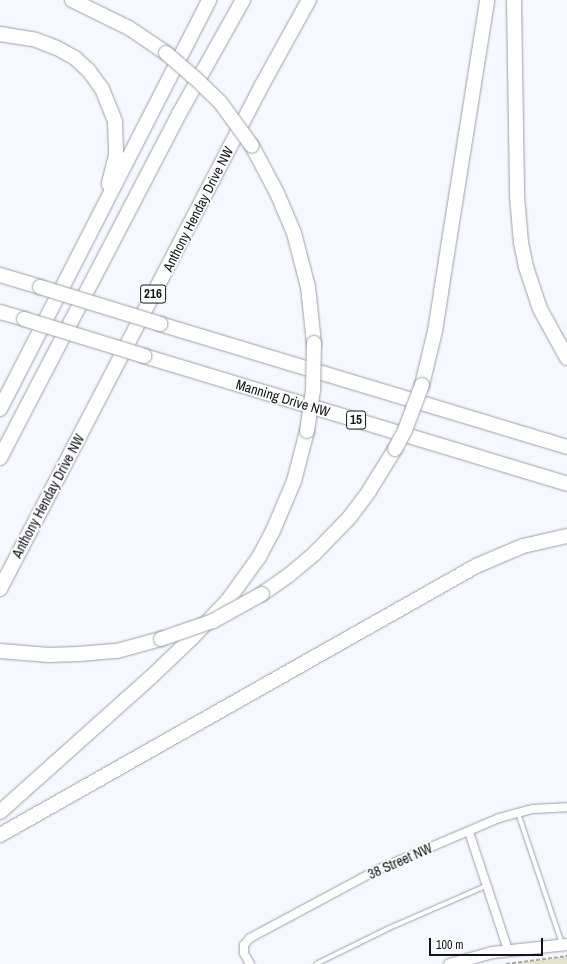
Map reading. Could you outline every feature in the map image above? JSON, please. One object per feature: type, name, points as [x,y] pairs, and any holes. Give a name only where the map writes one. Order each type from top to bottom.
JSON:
[{"type":"highway","points":[[0,812],[151,677],[192,638],[228,600],[259,557],[272,533],[294,481],[307,432],[313,390],[314,343],[308,287],[294,233],[277,193],[252,146],[220,102],[166,53],[129,28],[72,0]]},
{"type":"highway","points":[[0,409],[98,219],[156,101],[210,0]]},
{"type":"highway","points":[[0,458],[179,114],[243,0]]},
{"type":"highway","name":"Anthony Henday Drive NW","points":[[0,589],[262,85],[309,0]]},
{"type":"highway","points":[[0,651],[49,655],[117,651],[161,639],[213,621],[262,594],[289,575],[349,518],[369,492],[405,430],[422,385],[440,300],[487,0]]},
{"type":"highway","points":[[514,0],[517,189],[521,243],[526,267],[540,309],[567,358]]},
{"type":"highway","points":[[0,34],[36,40],[57,48],[75,58],[102,89],[115,122],[116,155],[113,174],[98,219]]},
{"type":"highway","points":[[0,275],[567,447]]},
{"type":"highway","name":"Manning Drive NW","points":[[0,312],[567,484]]},
{"type":"highway","points":[[0,835],[476,566],[523,546],[567,536]]},
{"type":"street","name":"38 Street NW","points":[[250,964],[244,953],[244,945],[250,938],[377,870],[499,818],[533,809],[567,807]]},
{"type":"street","points":[[469,832],[508,950]]},
{"type":"street","points":[[449,964],[476,956],[508,950],[565,944]]},
{"type":"lane","points":[[518,813],[565,944]]},
{"type":"lane","points":[[316,964],[386,929],[486,886]]},
{"type":"path","points":[[506,964],[567,956]]},
{"type":"green space","points":[[567,956],[567,964],[511,964]]}]
